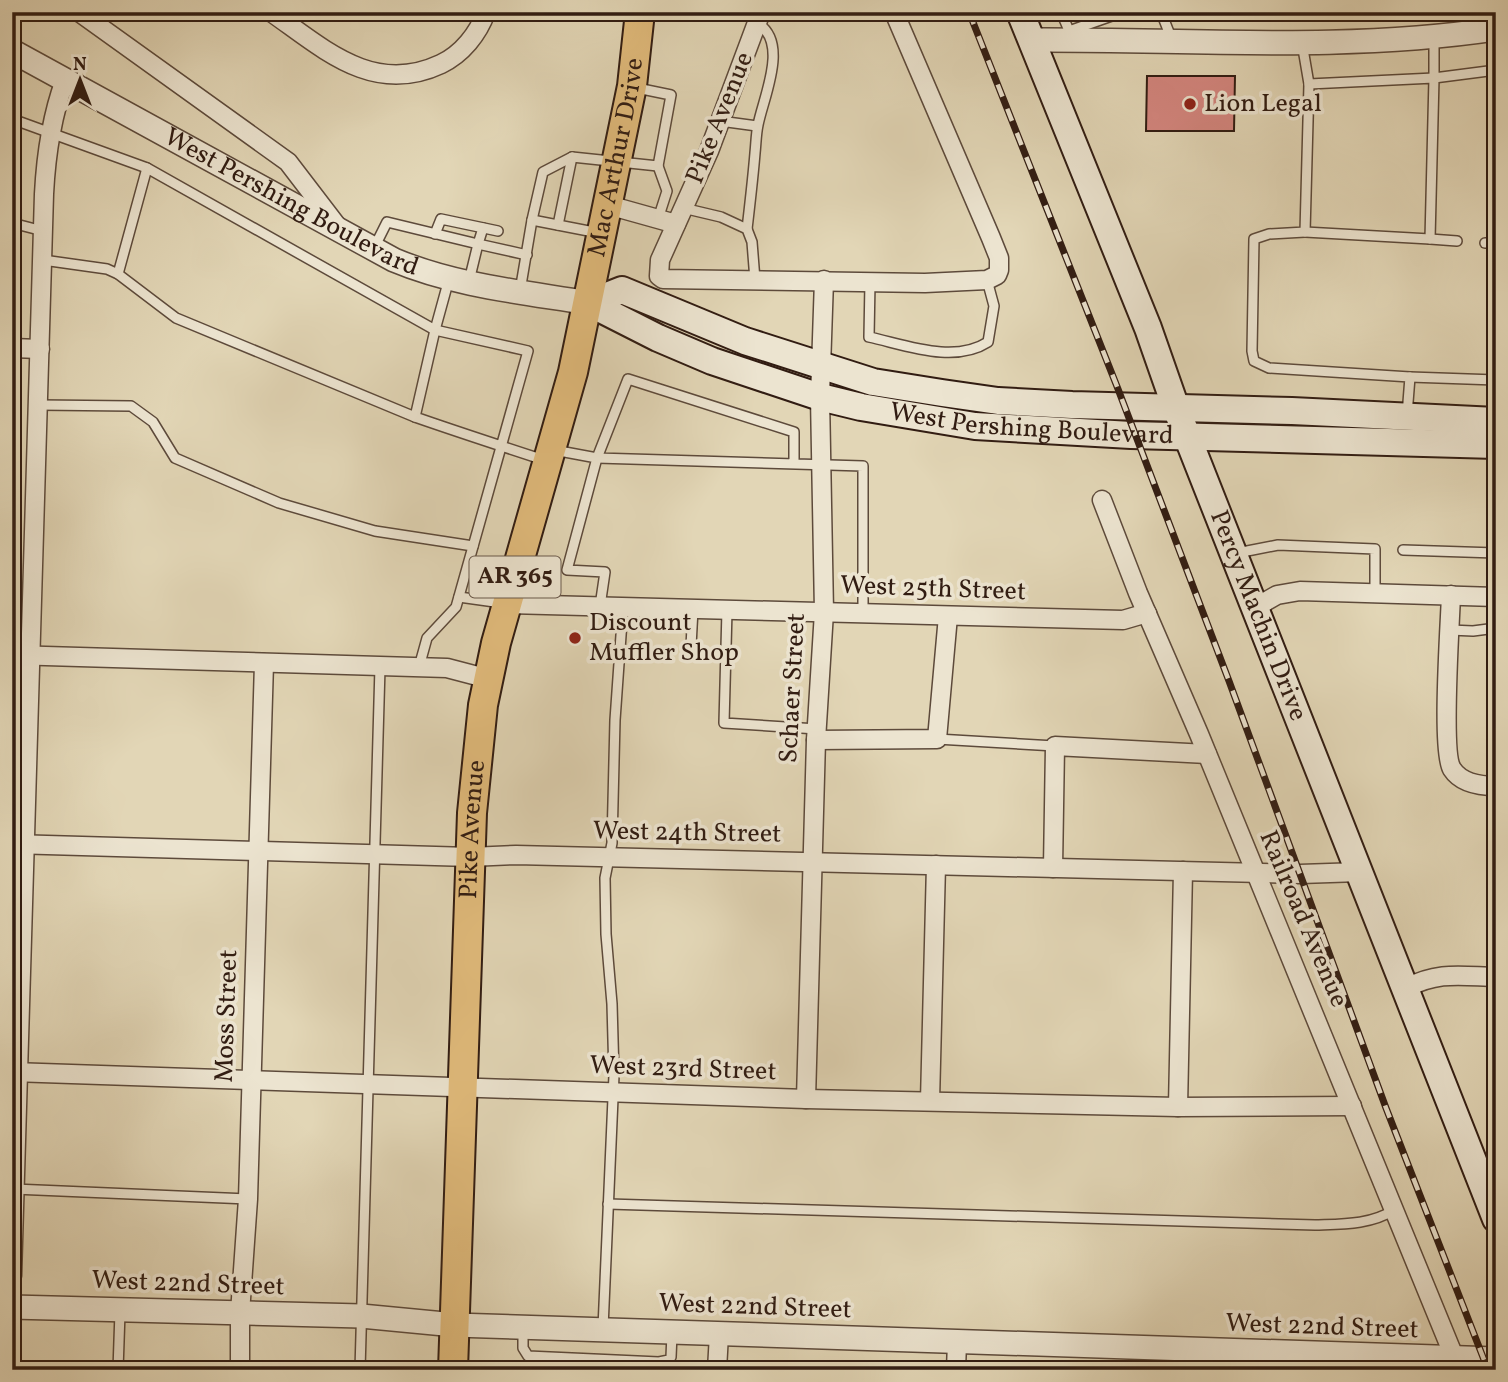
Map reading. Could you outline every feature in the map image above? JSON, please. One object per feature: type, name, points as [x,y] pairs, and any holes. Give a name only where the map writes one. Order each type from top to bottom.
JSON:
[{"type":"main road","name":"Mac Arthur Drive","points":[[589,303],[632,86],[640,12]]},
{"type":"main road","name":"Percy Machin Drive","points":[[1020,12],[1148,328],[1176,408],[1496,1219]]},
{"type":"main road","name":"West Pershing Boulevard","points":[[589,303],[622,290],[745,341],[873,382],[998,401],[1496,421]]},
{"type":"main road","name":"West Pershing Boulevard","points":[[589,303],[658,338],[712,361],[820,397],[861,407],[975,426],[1025,431],[1496,446]]},
{"type":"main road","name":"Pike Avenue","points":[[453,1370],[470,856],[476,759],[489,679],[568,396],[589,303]]},
{"type":"street","points":[[79,12],[288,162],[341,232]]},
{"type":"street","points":[[271,12],[350,65],[371,73],[399,75],[426,71],[447,61],[472,39],[486,12]]},
{"type":"street","points":[[755,280],[870,282],[993,275],[999,258],[894,12]]},
{"type":"street","name":"Pike Avenue","points":[[755,280],[663,279],[659,276],[660,260],[720,121],[759,18]]},
{"type":"street","points":[[1031,40],[1071,35],[1172,41],[1358,42],[1496,29]]},
{"type":"street","name":"West Pershing Boulevard","points":[[12,51],[341,232],[413,268],[459,281],[589,303]]},
{"type":"street","points":[[12,1276],[19,844],[31,655],[46,152],[65,80]]},
{"type":"street","points":[[608,205],[658,219],[680,216]]},
{"type":"street","name":"Schaer Street","points":[[806,1099],[816,734],[824,612],[820,397],[824,281]]},
{"type":"street","points":[[12,348],[40,349]]},
{"type":"street","name":"Railroad Avenue","points":[[1102,500],[1455,1359]]},
{"type":"street","points":[[1256,607],[1277,595],[1300,591],[1496,597]]},
{"type":"street","points":[[1451,595],[1447,730],[1450,766],[1461,778],[1479,785],[1496,786]]},
{"type":"street","name":"West 25th Street","points":[[508,604],[1123,620],[1147,614]]},
{"type":"street","points":[[816,734],[937,739],[948,616]]},
{"type":"street","points":[[12,655],[447,668],[489,679]]},
{"type":"street","name":"Moss Street","points":[[240,1370],[240,1313],[248,1199],[264,663]]},
{"type":"street","points":[[1053,869],[1055,746],[1207,754]]},
{"type":"street","name":"West 24th Street","points":[[19,844],[1053,869],[1300,874],[1360,872]]},
{"type":"street","points":[[930,1101],[936,865]]},
{"type":"street","points":[[1178,1107],[1183,871]]},
{"type":"street","points":[[1406,988],[1426,978],[1439,976],[1496,977]]},
{"type":"street","name":"West 23rd Street","points":[[15,1072],[806,1099],[1178,1107],[1352,1106]]},
{"type":"street","name":"West 22nd Street","points":[[12,1307],[361,1316],[455,1325],[957,1342],[1188,1360],[1412,1364],[1455,1359],[1496,1359]]},
{"type":"street","points":[[718,1370],[719,1334]]},
{"type":"street","points":[[956,1370],[957,1342]]},
{"type":"lane","points":[[1062,12],[1071,35],[1123,12]]},
{"type":"lane","points":[[1161,12],[1172,41]]},
{"type":"lane","points":[[755,280],[752,242],[747,229],[757,126],[774,59],[771,40],[759,18]]},
{"type":"lane","points":[[1430,239],[1434,36]]},
{"type":"lane","points":[[1302,42],[1309,84],[1305,232]]},
{"type":"lane","points":[[1309,84],[1434,78],[1496,70]]},
{"type":"lane","points":[[632,86],[671,95],[658,166],[667,191],[658,219]]},
{"type":"lane","points":[[12,119],[147,168],[435,330],[527,351],[456,607],[427,638],[419,668]]},
{"type":"lane","points":[[720,121],[757,126]]},
{"type":"lane","points":[[520,291],[527,255],[526,236],[542,172],[572,157],[658,166]]},
{"type":"lane","points":[[558,225],[572,157]]},
{"type":"lane","points":[[118,274],[147,168]]},
{"type":"lane","points":[[680,216],[721,217],[747,229]]},
{"type":"lane","points":[[435,234],[441,219],[498,232]]},
{"type":"lane","points":[[532,220],[603,234]]},
{"type":"lane","points":[[373,249],[387,222],[527,255]]},
{"type":"lane","points":[[12,223],[43,231]]},
{"type":"lane","points":[[415,417],[435,330],[478,244],[483,228]]},
{"type":"lane","points":[[1457,241],[1305,232],[1269,233],[1255,239],[1251,351],[1254,361],[1269,368],[1496,380]]},
{"type":"lane","points":[[1485,243],[1496,243]]},
{"type":"lane","points":[[43,261],[107,269],[118,274],[176,318],[415,417],[501,446],[551,456],[863,466],[863,613]]},
{"type":"lane","points":[[870,282],[869,337],[944,352],[975,350],[988,342],[994,306],[993,275]]},
{"type":"lane","points":[[1407,417],[1410,377]]},
{"type":"lane","points":[[600,607],[605,572],[567,570],[597,458],[628,379],[794,432],[794,463]]},
{"type":"lane","points":[[39,405],[131,406],[153,422],[175,458],[279,503],[375,531],[473,546]]},
{"type":"lane","points":[[1235,553],[1278,545],[1375,550],[1375,593]]},
{"type":"lane","points":[[1403,550],[1496,553]]},
{"type":"lane","points":[[459,597],[508,604]]},
{"type":"lane","points":[[603,1330],[613,1093],[612,1004],[606,934],[605,878],[612,843],[615,720],[622,607]]},
{"type":"lane","points":[[691,646],[693,609]]},
{"type":"lane","points":[[727,610],[724,723],[816,734]]},
{"type":"lane","points":[[1450,630],[1496,628]]},
{"type":"lane","points":[[359,1370],[380,667]]},
{"type":"lane","points":[[937,739],[1055,746]]},
{"type":"lane","points":[[13,1189],[248,1199]]},
{"type":"lane","points":[[608,1204],[1315,1224],[1361,1222],[1394,1209]]},
{"type":"lane","points":[[118,1370],[120,1310]]},
{"type":"lane","points":[[523,1327],[523,1348],[528,1356],[659,1362],[671,1357],[672,1332]]},
{"type":"building","name":"Lion Legal","points":[[1147,76],[1235,76],[1234,131],[1146,131]]},
{"type":"railway","points":[[969,12],[1118,389],[1386,1108],[1488,1370]]},
{"type":"place","name":"Lion Legal","points":[[1190,104]]},
{"type":"place","name":"Discount Muffler Shop","points":[[575,638]]}]
